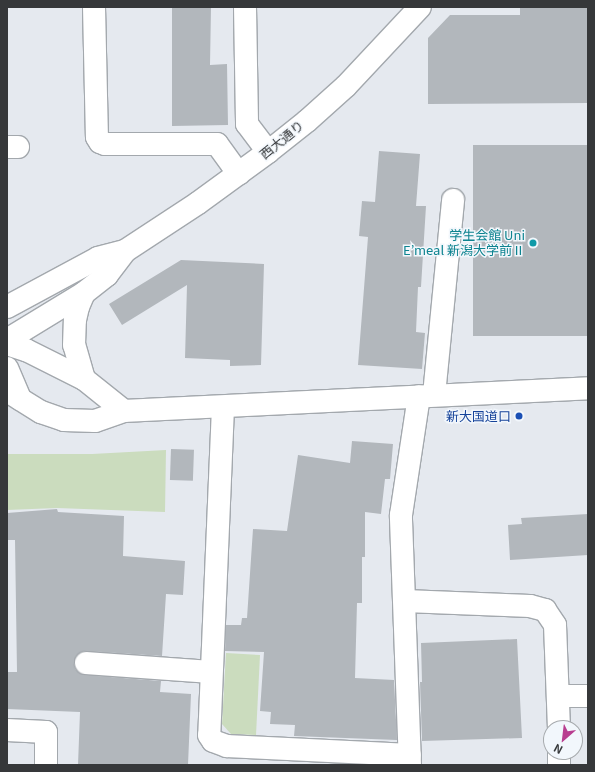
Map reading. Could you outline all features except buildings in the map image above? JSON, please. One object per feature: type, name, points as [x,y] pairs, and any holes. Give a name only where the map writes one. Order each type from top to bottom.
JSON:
[{"type":"street","points":[[94,7],[97,137],[100,142],[105,144],[217,144],[239,174]]},
{"type":"street","points":[[245,7],[247,124],[268,152]]},
{"type":"street","name":"西大通り","points":[[7,340],[84,292],[107,275],[126,251],[239,174],[307,121],[346,86],[420,7]]},
{"type":"street","points":[[223,407],[209,735],[213,741],[227,746],[410,760],[401,515],[426,396],[453,200]]},
{"type":"street","name":"西大通り","points":[[12,304],[98,258],[126,251]]},
{"type":"street","points":[[84,292],[75,320],[74,345],[84,379]]},
{"type":"street","points":[[7,326],[12,304]]},
{"type":"street","points":[[7,344],[26,350],[84,379],[124,411]]},
{"type":"street","points":[[7,368],[14,395],[41,412],[64,420],[95,420],[124,411],[588,388]]},
{"type":"street","points":[[405,601],[530,606],[545,610],[555,626],[559,720]]},
{"type":"street","points":[[86,663],[211,672]]},
{"type":"street","points":[[559,696],[588,696]]},
{"type":"street","points":[[7,730],[46,732],[46,765]]},
{"type":"green space","points":[[166,450],[165,512],[57,508],[7,510],[7,454],[92,454]]},
{"type":"green space","points":[[226,653],[260,655],[256,735],[231,734],[222,724]]},
{"type":"place","name":"学生会館 Uni E’meal 新潟大学前Ⅱ","points":[[533,243]]},
{"type":"place","name":"新大国道口","points":[[519,416]]}]
